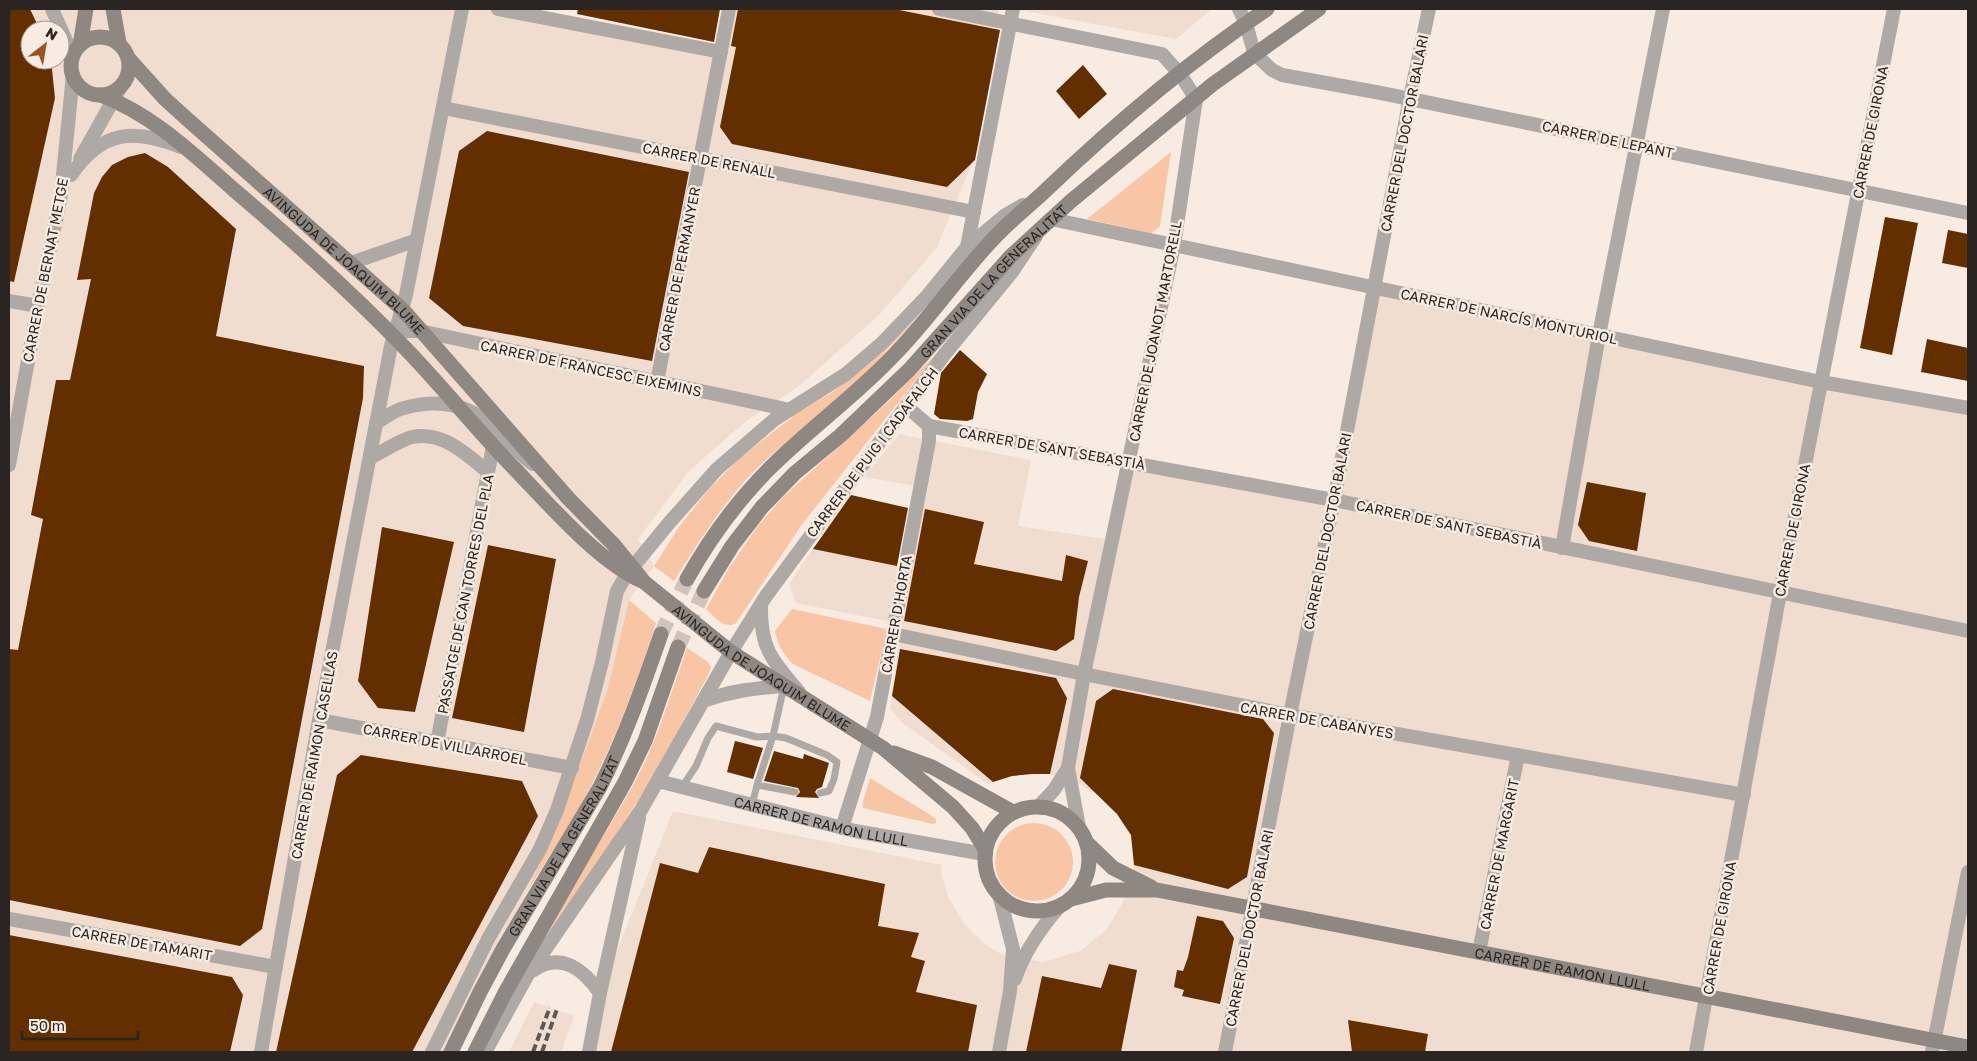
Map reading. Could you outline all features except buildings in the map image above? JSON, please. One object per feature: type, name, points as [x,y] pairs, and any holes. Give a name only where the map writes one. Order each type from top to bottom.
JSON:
[{"type":"main road","points":[[76,51],[89,39],[99,37],[110,38],[119,43],[125,50],[129,59],[128,74],[111,94],[92,93],[83,88],[73,75],[76,51],[86,9]]},
{"type":"main road","points":[[113,9],[119,43]]},
{"type":"main road","name":"GRAN VIA DE LA GENERALITAT","points":[[687,579],[725,518],[754,484],[793,446],[857,392],[894,356],[924,324],[997,235],[1084,154],[1200,56],[1267,9]]},
{"type":"main road","name":"GRAN VIA DE LA GENERALITAT","points":[[704,591],[732,546],[773,495],[909,370],[985,284],[1039,230],[1122,157],[1254,53],[1319,9]]},
{"type":"main road","name":"AVINGUDA DE JOAQUIM BLUME","points":[[129,59],[165,99],[402,310],[630,570],[731,652],[883,748]]},
{"type":"main road","name":"AVINGUDA DE JOAQUIM BLUME","points":[[111,94],[157,125],[187,149],[319,264],[393,335],[493,446],[597,551],[630,570]]},
{"type":"main road","name":"GRAN VIA DE LA GENERALITAT","points":[[451,1052],[503,950],[608,769],[629,724],[661,634]]},
{"type":"main road","name":"GRAN VIA DE LA GENERALITAT","points":[[475,1052],[506,991],[625,782],[645,741],[678,647]]},
{"type":"main road","points":[[883,748],[932,767],[1013,812]]},
{"type":"main road","points":[[883,748],[953,807],[969,824],[985,852]]},
{"type":"main road","points":[[1065,903],[1086,875],[1089,865],[1086,842],[1079,828],[1072,820],[1055,810],[1038,807],[1024,808],[1013,812],[996,826],[988,840],[985,852],[988,877],[999,894],[1008,902],[1025,909],[1043,910],[1106,890],[1157,890]]},
{"type":"main road","points":[[1086,842],[1113,868],[1157,890]]},
{"type":"main road","name":"CARRER DE RAMON LLULL","points":[[1157,890],[1707,997],[1933,1046],[1968,1047]]},
{"type":"street","points":[[52,9],[76,51]]},
{"type":"street","name":"CARRER DE RAIMON CASELLAS","points":[[261,1052],[319,720],[376,423],[393,335],[402,310],[417,240],[462,9]]},
{"type":"street","points":[[498,9],[721,52]]},
{"type":"street","name":"CARRER DE PERMANYER","points":[[657,382],[729,9]]},
{"type":"street","points":[[939,9],[1162,54],[1180,74],[1196,99]]},
{"type":"street","points":[[967,247],[1013,9]]},
{"type":"street","points":[[1239,9],[1246,23],[1254,53]]},
{"type":"street","name":"CARRER DEL DOCTOR BALARI","points":[[1225,1052],[1290,715],[1334,500],[1373,287],[1429,9]]},
{"type":"street","points":[[1562,548],[1599,335],[1663,9]]},
{"type":"street","name":"CARRER DE GIRONA","points":[[1696,1052],[1780,593],[1894,9]]},
{"type":"street","name":"CARRER DE LEPANT","points":[[1254,53],[1272,70],[1282,75],[1410,98],[1968,213]]},
{"type":"street","name":"CARRER DE BERNAT METGE","points":[[9,465],[38,306],[61,195],[73,75]]},
{"type":"street","points":[[61,195],[111,94]]},
{"type":"street","name":"CARRER DE JOANOT MARTORELL","points":[[1079,828],[1068,768],[1084,674],[1174,245],[1196,99]]},
{"type":"street","name":"CARRER DE RENALL","points":[[443,108],[974,212]]},
{"type":"street","points":[[71,175],[80,163],[100,146],[112,139],[129,135],[152,136],[187,149]]},
{"type":"street","points":[[432,1052],[488,938],[540,849],[557,810],[583,735],[600,670],[617,591],[630,570],[669,522],[717,469],[768,425],[846,374],[882,342],[928,295],[967,247],[1004,216],[1042,194]]},
{"type":"street","name":"CARRER DE NARCÍS MONTURIOL","points":[[1051,219],[1821,382],[1968,408]]},
{"type":"street","name":"CARRER DE PUIG I CADAFALCH","points":[[485,1052],[531,971],[641,810],[731,652],[761,604],[790,562],[860,471],[944,355],[1012,272],[1032,245],[1039,230]]},
{"type":"street","points":[[351,263],[417,240]]},
{"type":"street","points":[[9,301],[38,306]]},
{"type":"street","name":"CARRER DE FRANCESC EIXEMINS","points":[[393,335],[407,331],[420,331],[790,410]]},
{"type":"street","points":[[376,423],[402,408],[428,404],[455,404]]},
{"type":"street","name":"AVINGUDA DE JOAQUIM BLUME","points":[[455,404],[479,416],[519,454],[547,474]]},
{"type":"street","points":[[906,406],[929,426]]},
{"type":"street","name":"CARRER DE SANT SEBASTIÀ","points":[[929,426],[1334,500],[1968,631]]},
{"type":"street","name":"CARRER D'HORTA","points":[[842,828],[878,717],[929,441],[929,426]]},
{"type":"street","points":[[370,458],[412,437],[440,438],[463,451],[488,472]]},
{"type":"street","name":"PASSATGE DE CAN TORRES DEL PLA","points":[[437,742],[493,446]]},
{"type":"street","points":[[761,604],[763,638],[770,656],[804,699]]},
{"type":"street","name":"CARRER DE CABANYES","points":[[893,634],[1290,715],[1744,795]]},
{"type":"street","points":[[703,701],[750,688],[784,686]]},
{"type":"street","name":"CARRER DE VILLARROEL","points":[[319,720],[572,768]]},
{"type":"street","name":"CARRER DE MARGARIT","points":[[1480,952],[1518,756]]},
{"type":"street","name":"CARRER DE JOANOT MARTORELL","points":[[1038,807],[1054,790],[1068,768]]},
{"type":"street","name":"CARRER DE RAMON LLULL","points":[[658,781],[842,828],[985,852]]},
{"type":"street","name":"CARRER DE PUIG I CADAFALCH","points":[[589,1052],[600,993],[641,810]]},
{"type":"street","points":[[1933,1046],[1968,872]]},
{"type":"street","points":[[999,894],[1013,949],[1010,991],[999,1052]]},
{"type":"street","points":[[1010,991],[1028,950],[1045,923],[1065,903]]},
{"type":"street","name":"CARRER DE TAMARIT","points":[[9,919],[276,967]]},
{"type":"street","points":[[531,971],[543,963],[555,961],[564,963],[584,973],[600,993]]},
{"type":"lane","points":[[752,805],[773,736],[784,686]]},
{"type":"lane","points":[[682,787],[696,766],[708,738],[716,726],[758,737],[773,736],[786,738],[827,755],[837,762],[834,779],[829,791],[820,793]]},
{"type":"lane","points":[[757,785],[795,792]]},
{"type":"shaded area","points":[[9,9],[498,9],[721,52],[729,9],[999,9],[975,156],[937,247],[881,313],[798,387],[747,420],[689,471],[638,539],[654,566],[629,600],[608,688],[559,822],[526,894],[443,1052],[9,1052]]},
{"type":"shaded area","points":[[1013,9],[1212,9],[1176,39]]},
{"type":"shaded area","points":[[1171,152],[1160,226],[1151,233],[1087,219]]},
{"type":"shaded area","points":[[1373,287],[1968,408],[1968,1052],[589,1052],[600,993],[673,811],[942,865],[941,872],[948,897],[964,924],[986,945],[1001,954],[1043,962],[1080,951],[1106,930],[1121,906],[1132,882],[1134,865],[1131,836],[1117,814],[1101,797],[1074,781],[1050,774],[1012,776],[988,784],[904,724],[890,709],[902,624],[796,603],[789,584],[813,549],[911,567],[928,488],[864,477],[899,434],[1031,460],[1018,526],[1112,540],[1128,462],[1334,500]]},
{"type":"shaded area","points":[[920,315],[837,401],[754,471],[721,510],[674,581],[654,566],[679,527],[709,489],[740,458],[799,412],[834,391],[865,366]]},
{"type":"shaded area","points":[[939,351],[803,523],[736,623],[728,625],[716,619],[706,609],[729,568],[757,527],[784,496],[889,401]]},
{"type":"shaded area","points":[[629,600],[656,623],[642,665],[619,726],[591,786],[526,894],[559,822],[608,688]]},
{"type":"shaded area","points":[[792,609],[887,629],[870,701],[793,664],[789,660],[781,649],[775,631]]},
{"type":"shaded area","points":[[687,648],[708,662],[711,667],[708,675],[657,771],[602,856],[539,945],[631,789],[646,760]]},
{"type":"shaded area","points":[[870,778],[932,816],[936,819],[936,823],[933,824],[863,808],[863,801]]},
{"type":"shaded area","points":[[1034,823],[1049,826],[1061,835],[1070,847],[1073,862],[1070,877],[1061,889],[1049,898],[1034,901],[1019,898],[1007,889],[998,877],[995,862],[998,847],[1007,835],[1019,826]]},
{"type":"shaded area","points":[[534,1002],[574,1016],[561,1052],[509,1052]]},
{"type":"tunnel","points":[[661,634],[687,579]]},
{"type":"tunnel","points":[[678,647],[704,591]]},
{"type":"railway","points":[[533,1052],[550,1007]]},
{"type":"railway","points":[[542,1052],[557,1009]]}]
